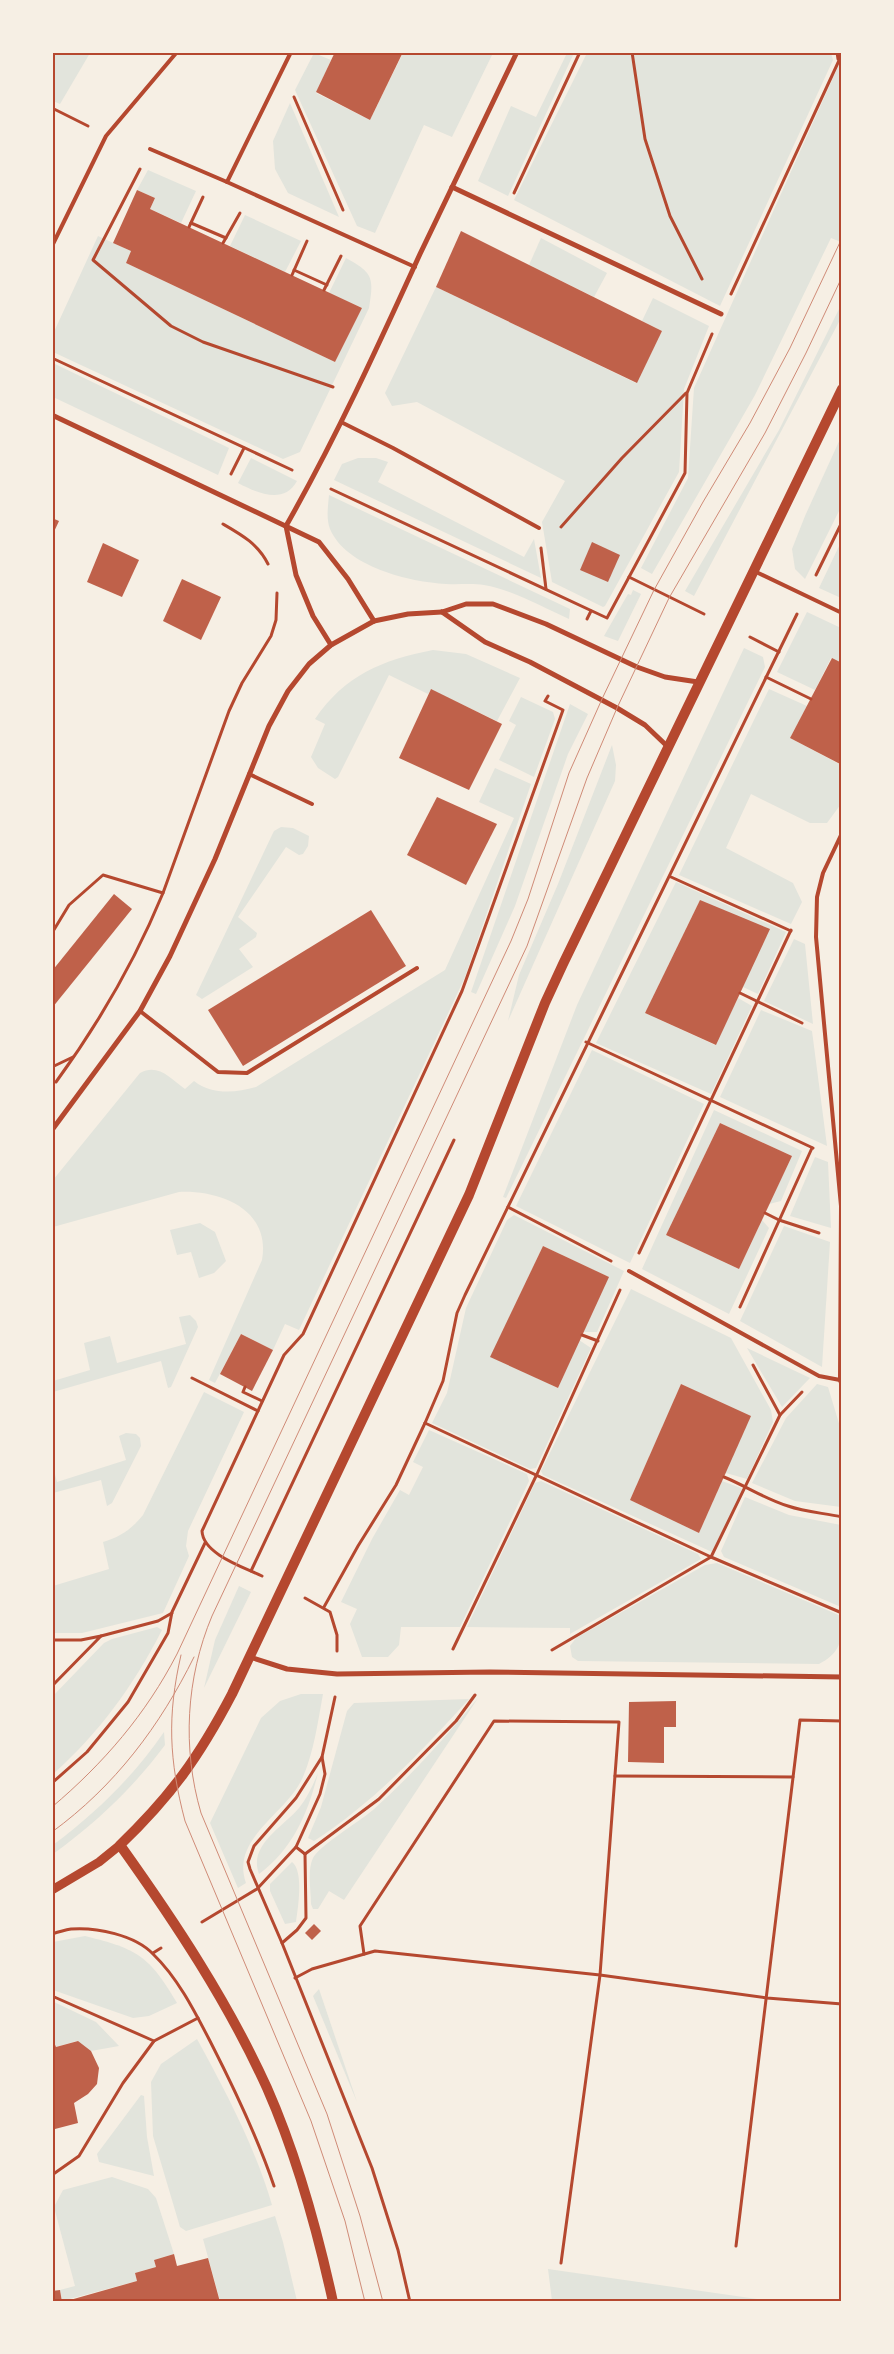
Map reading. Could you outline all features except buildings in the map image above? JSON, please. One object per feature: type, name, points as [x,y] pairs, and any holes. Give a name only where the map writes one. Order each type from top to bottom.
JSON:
[{"type":"main road","points":[[333,2302],[321,2246],[284,2132],[267,2089],[223,2002],[161,1902],[120,1846],[148,1818],[191,1766],[210,1736],[250,1657],[469,1195],[545,1003],[666,746],[754,571],[842,389]]},
{"type":"street","points":[[331,645],[313,616],[296,575],[286,526],[355,394],[517,52]]},
{"type":"street","points":[[452,186],[721,314]]},
{"type":"street","points":[[52,415],[320,542],[348,579],[374,621]]},
{"type":"street","points":[[52,1130],[140,1012],[170,956],[215,859],[269,726],[288,691],[309,664],[331,645],[374,621],[408,614],[442,612],[466,604],[493,604],[546,624],[665,677],[698,682]]},
{"type":"street","points":[[442,612],[485,642],[602,699],[645,725],[666,746]]},
{"type":"street","points":[[250,1657],[287,1669],[337,1674],[530,1673],[842,1677]]},
{"type":"street","points":[[52,1890],[99,1862],[120,1846]]},
{"type":"lane","points":[[52,246],[106,136],[176,52]]},
{"type":"lane","points":[[227,182],[291,52]]},
{"type":"lane","points":[[150,149],[251,192],[414,267]]},
{"type":"lane","points":[[341,422],[393,448],[539,528]]},
{"type":"lane","points":[[754,571],[842,613]]},
{"type":"lane","points":[[249,774],[312,804]]},
{"type":"lane","points":[[842,833],[823,873],[817,897],[816,937],[841,1206],[840,1380],[842,1386]]},
{"type":"lane","points":[[140,1012],[218,1072],[247,1073],[417,968]]},
{"type":"lane","points":[[629,1271],[819,1376],[840,1380]]},
{"type":"path","points":[[505,211],[580,52]]},
{"type":"path","points":[[632,52],[645,139],[670,216],[691,260],[721,314]]},
{"type":"path","points":[[837,52],[839,60]]},
{"type":"path","points":[[560,528],[622,458],[687,393],[721,314],[842,54]]},
{"type":"path","points":[[282,70],[357,241]]},
{"type":"path","points":[[52,108],[106,136]]},
{"type":"path","points":[[150,149],[93,260],[171,326],[203,342],[355,394]]},
{"type":"path","points":[[213,176],[190,225],[226,238]]},
{"type":"path","points":[[223,243],[251,192]]},
{"type":"path","points":[[292,275],[315,222]]},
{"type":"path","points":[[324,290],[350,238]]},
{"type":"path","points":[[294,270],[327,284]]},
{"type":"path","points":[[607,618],[685,473],[687,393]]},
{"type":"path","points":[[324,1607],[358,1546],[396,1485],[442,1381],[457,1313],[586,1042],[671,877],[842,522]]},
{"type":"path","points":[[220,523],[246,537],[264,556],[271,569]]},
{"type":"path","points":[[539,528],[546,590]]},
{"type":"path","points":[[541,549],[547,542]]},
{"type":"path","points":[[52,1087],[115,993],[143,942],[163,893],[229,711],[242,683],[271,636],[276,620],[276,585]]},
{"type":"path","points":[[576,639],[591,611]]},
{"type":"path","points":[[410,2302],[398,2250],[372,2168],[282,1943],[257,1890],[248,1862],[254,1846],[296,1798],[322,1756],[334,1710],[337,1674],[337,1634],[332,1617],[324,1607],[214,1552],[205,1543],[202,1535],[284,1355],[303,1334],[462,992],[563,710],[545,701],[558,676]]},
{"type":"path","points":[[766,677],[810,699]]},
{"type":"path","points":[[52,934],[69,905],[104,875],[163,893]]},
{"type":"path","points":[[671,877],[792,930],[816,937]]},
{"type":"path","points":[[441,1673],[537,1474],[629,1271],[792,930]]},
{"type":"path","points":[[740,993],[826,1034]]},
{"type":"path","points":[[586,1042],[710,1102],[837,1159]]},
{"type":"path","points":[[251,1571],[454,1140]]},
{"type":"path","points":[[780,1415],[731,1326],[812,1148]]},
{"type":"path","points":[[508,1207],[629,1271]]},
{"type":"path","points":[[766,1213],[779,1220],[840,1240]]},
{"type":"path","points":[[582,1335],[598,1341]]},
{"type":"path","points":[[530,1673],[538,1659],[570,1638],[711,1557],[747,1487],[780,1415],[819,1376]]},
{"type":"path","points":[[192,1378],[258,1411]]},
{"type":"path","points":[[245,1387],[243,1392],[262,1401]]},
{"type":"path","points":[[425,1423],[711,1557],[842,1613]]},
{"type":"path","points":[[724,1477],[747,1487],[755,1493],[788,1506],[842,1517]]},
{"type":"path","points":[[52,1783],[87,1752],[128,1702],[168,1633],[172,1612],[205,1543]]},
{"type":"path","points":[[52,1640],[81,1640],[101,1636],[158,1621],[172,1612]]},
{"type":"path","points":[[52,1686],[101,1636]]},
{"type":"path","points":[[305,1854],[385,1793],[456,1721],[474,1699],[475,1692]]},
{"type":"path","points":[[736,2246],[800,1720],[842,1721]]},
{"type":"path","points":[[364,1954],[360,1926],[494,1721],[619,1722],[600,1975],[561,2263]]},
{"type":"path","points":[[257,1890],[296,1847],[320,1794],[324,1774],[322,1756]]},
{"type":"path","points":[[615,1776],[793,1777]]},
{"type":"path","points":[[296,1847],[305,1854]]},
{"type":"path","points":[[282,1943],[297,1930],[306,1918],[305,1854]]},
{"type":"path","points":[[52,1934],[71,1929],[101,1932],[134,1941],[152,1953],[174,1980],[198,2018],[252,2128],[276,2191]]},
{"type":"path","points":[[295,1978],[312,1969],[375,1951],[600,1975],[767,1998],[842,2004]]},
{"type":"path","points":[[52,1996],[154,2041]]},
{"type":"path","points":[[52,2175],[79,2156],[123,2083],[154,2041],[198,2018]]},
{"type":"shaded area","points":[[53,52],[90,53],[60,104],[53,101]]},
{"type":"shaded area","points":[[314,53],[331,60],[316,93],[370,120],[403,53],[493,53],[452,137],[424,125],[375,233],[357,226],[295,90]]},
{"type":"shaded area","points":[[567,53],[574,53],[508,196],[478,181],[511,106],[536,117]]},
{"type":"shaded area","points":[[587,53],[831,53],[833,60],[720,306],[514,200]]},
{"type":"shaded area","points":[[841,60],[841,242],[831,238],[755,395],[652,574],[641,568],[688,478],[694,388]]},
{"type":"shaded area","points":[[290,103],[339,217],[288,193],[275,169],[273,141]]},
{"type":"shaded area","points":[[148,170],[196,191],[181,223],[150,209],[155,198],[137,190]]},
{"type":"shaded area","points":[[245,215],[301,241],[285,272],[230,246]]},
{"type":"shaded area","points":[[98,236],[131,251],[126,263],[335,362],[362,308],[329,293],[346,258],[366,272],[371,283],[369,308],[300,452],[283,459],[53,352],[53,334]]},
{"type":"shaded area","points":[[541,238],[607,273],[594,297],[529,265]]},
{"type":"shaded area","points":[[436,287],[636,383],[662,331],[642,321],[653,298],[709,326],[684,389],[679,472],[605,606],[603,607],[552,582],[542,522],[565,481],[417,402],[392,406],[385,393]]},
{"type":"shaded area","points":[[841,305],[841,318],[694,596],[685,591],[779,430]]},
{"type":"shaded area","points":[[53,363],[229,448],[218,475],[53,397]]},
{"type":"shaded area","points":[[841,437],[841,507],[805,579],[795,569],[792,549]]},
{"type":"shaded area","points":[[251,458],[297,481],[292,488],[278,495],[270,495],[245,487],[238,483]]},
{"type":"shaded area","points":[[358,458],[376,458],[388,462],[378,482],[524,557],[534,539],[541,578],[334,480],[342,464]]},
{"type":"shaded area","points":[[329,495],[570,609],[569,619],[495,587],[479,584],[431,583],[398,576],[364,563],[338,542],[330,529],[328,517]]},
{"type":"shaded area","points":[[841,542],[841,598],[819,588]]},
{"type":"shaded area","points":[[633,590],[641,594],[618,641],[604,636],[628,594],[631,595]]},
{"type":"shaded area","points":[[807,612],[841,628],[841,663],[831,658],[815,690],[777,672]]},
{"type":"shaded area","points":[[744,648],[763,657],[765,667],[506,1198],[503,1197],[577,1005]]},
{"type":"shaded area","points":[[433,650],[466,654],[520,678],[497,721],[431,690],[428,694],[389,675],[338,777],[335,779],[318,768],[311,757],[325,724],[315,719],[339,691],[352,680],[381,665]]},
{"type":"shaded area","points":[[769,689],[807,706],[790,738],[841,765],[841,804],[827,823],[810,823],[751,794],[726,848],[793,883],[802,902],[791,924],[679,875]]},
{"type":"shaded area","points":[[521,697],[553,712],[555,719],[534,777],[499,760],[516,725],[509,721]]},
{"type":"shaded area","points":[[570,704],[588,714],[568,754],[515,906],[476,994],[471,992]]},
{"type":"shaded area","points":[[612,745],[616,765],[615,781],[508,1021],[519,975],[558,884]]},
{"type":"shaded area","points":[[495,768],[531,784],[465,977],[299,1330],[285,1324],[273,1350],[241,1334],[215,1383],[209,1380],[262,1260],[263,1243],[259,1228],[251,1216],[240,1206],[226,1199],[195,1192],[179,1192],[53,1227],[53,1180],[140,1073],[146,1070],[153,1070],[164,1073],[185,1089],[194,1081],[208,1089],[224,1092],[256,1087],[445,970],[514,818],[479,802]]},
{"type":"shaded area","points":[[281,827],[293,828],[309,836],[308,846],[303,854],[299,855],[286,847],[238,917],[257,933],[256,937],[239,949],[253,967],[202,999],[196,995],[274,831]]},
{"type":"shaded area","points":[[676,882],[786,932],[758,994],[743,987],[700,900],[645,1013],[715,1045],[738,998],[752,1006],[711,1094],[596,1043]]},
{"type":"shaded area","points":[[794,939],[805,944],[813,1024],[764,1001]]},
{"type":"shaded area","points":[[761,1010],[812,1031],[827,1146],[720,1097]]},
{"type":"shaded area","points":[[592,1050],[704,1104],[630,1263],[516,1206]]},
{"type":"shaded area","points":[[714,1110],[802,1151],[781,1201],[769,1204],[792,1156],[720,1123],[666,1235],[739,1269],[762,1220],[769,1228],[729,1314],[642,1269]]},
{"type":"shaded area","points":[[815,1157],[828,1162],[831,1228],[790,1216]]},
{"type":"shaded area","points":[[514,1215],[624,1271],[597,1332],[583,1332],[608,1277],[543,1246],[491,1357],[558,1388],[579,1340],[591,1348],[536,1468],[530,1469],[432,1423],[447,1393],[466,1308],[507,1220]]},
{"type":"shaded area","points":[[200,1223],[215,1232],[226,1261],[214,1273],[199,1278],[191,1252],[177,1255],[170,1230]]},
{"type":"shaded area","points":[[784,1226],[830,1242],[822,1367],[740,1321]]},
{"type":"shaded area","points":[[631,1289],[731,1338],[771,1410],[773,1422],[747,1479],[726,1473],[681,1385],[630,1500],[699,1533],[722,1481],[741,1488],[743,1491],[712,1552],[543,1475],[541,1471]]},
{"type":"shaded area","points":[[190,1315],[196,1321],[198,1327],[171,1387],[168,1388],[161,1361],[53,1392],[53,1381],[90,1370],[84,1343],[110,1336],[117,1363],[186,1344],[179,1317]]},
{"type":"shaded area","points":[[747,1348],[810,1378],[782,1407]]},
{"type":"shaded area","points":[[817,1384],[828,1387],[841,1430],[841,1507],[795,1501],[752,1483],[786,1418]]},
{"type":"shaded area","points":[[204,1392],[244,1412],[188,1531],[186,1546],[189,1556],[163,1613],[82,1633],[53,1633],[53,1586],[109,1569],[103,1542],[125,1532],[143,1515]]},
{"type":"shaded area","points":[[429,1430],[527,1474],[529,1481],[460,1627],[401,1627],[399,1645],[388,1657],[362,1657],[350,1624],[357,1609],[341,1602],[372,1539],[400,1490],[409,1495],[423,1467],[413,1462]]},
{"type":"shaded area","points":[[126,1433],[136,1434],[140,1438],[141,1446],[112,1503],[107,1506],[101,1480],[53,1493],[53,1467],[57,1482],[126,1460],[119,1436]]},
{"type":"shaded area","points":[[541,1481],[698,1554],[701,1559],[570,1634],[570,1628],[467,1627],[535,1483]]},
{"type":"shaded area","points":[[745,1497],[789,1515],[841,1525],[841,1607],[724,1557],[721,1551]]},
{"type":"shaded area","points":[[717,1563],[841,1616],[841,1638],[836,1650],[819,1664],[578,1661],[572,1657],[570,1646],[576,1638],[705,1565]]},
{"type":"shaded area","points":[[239,1586],[251,1592],[204,1688],[215,1640]]},
{"type":"shaded area","points":[[157,1627],[162,1630],[127,1689],[86,1742],[53,1774],[53,1696],[104,1643],[112,1639]]},
{"type":"shaded area","points":[[301,1694],[323,1694],[307,1767],[295,1790],[253,1839],[246,1853],[243,1867],[246,1883],[238,1888],[210,1823],[261,1718],[280,1701]]},
{"type":"shaded area","points":[[478,1698],[344,1900],[329,1891],[318,1909],[313,1909],[311,1904],[310,1875],[313,1858],[331,1840],[373,1810],[401,1784]]},
{"type":"shaded area","points":[[469,1699],[433,1738],[377,1793],[314,1841],[308,1838],[321,1807],[347,1711],[354,1703]]},
{"type":"shaded area","points":[[164,1732],[165,1745],[140,1776],[99,1817],[53,1854],[53,1845],[85,1820],[127,1779]]},
{"type":"shaded area","points":[[318,1773],[298,1829],[281,1853],[259,1874],[258,1854],[263,1845],[299,1808],[310,1791]]},
{"type":"shaded area","points":[[292,1862],[298,1873],[298,1908],[296,1922],[285,1924],[270,1891],[270,1884]]},
{"type":"shaded area","points":[[85,1936],[118,1945],[140,1957],[150,1965],[177,2003],[149,2016],[133,2018],[53,1990],[53,1942]]},
{"type":"shaded area","points":[[319,1989],[357,2102],[313,1996]]},
{"type":"shaded area","points":[[52,2001],[96,2022],[119,2046],[91,2051],[77,2041],[56,2047],[53,2036]]},
{"type":"shaded area","points":[[197,2039],[248,2141],[272,2205],[186,2231],[180,2227],[153,2136],[151,2082],[161,2064]]},
{"type":"shaded area","points":[[141,2095],[144,2096],[147,2137],[154,2176],[99,2162],[97,2154]]},
{"type":"shaded area","points":[[112,2177],[148,2189],[156,2198],[174,2254],[154,2260],[156,2267],[135,2273],[137,2281],[62,2301],[60,2290],[75,2286],[54,2207],[63,2190]]},
{"type":"shaded area","points":[[275,2216],[297,2301],[220,2301],[203,2239]]},
{"type":"shaded area","points":[[548,2269],[771,2301],[552,2301]]},
{"type":"tram line","points":[[52,1807],[89,1773],[122,1737],[152,1697],[177,1654],[511,941],[528,899],[569,773],[602,699],[654,590],[750,423],[790,348],[842,238]]},
{"type":"tram line","points":[[383,2302],[360,2216],[327,2114],[201,1813],[191,1764],[189,1738],[192,1688],[197,1664],[212,1616],[527,946],[587,778],[617,708],[669,598],[765,433],[842,277]]},
{"type":"tram line","points":[[181,1655],[173,1698],[172,1738],[176,1778],[185,1821],[311,2121],[345,2221],[365,2302]]},
{"type":"tram line","points":[[52,1832],[96,1795],[134,1753],[151,1731],[194,1657]]}]
